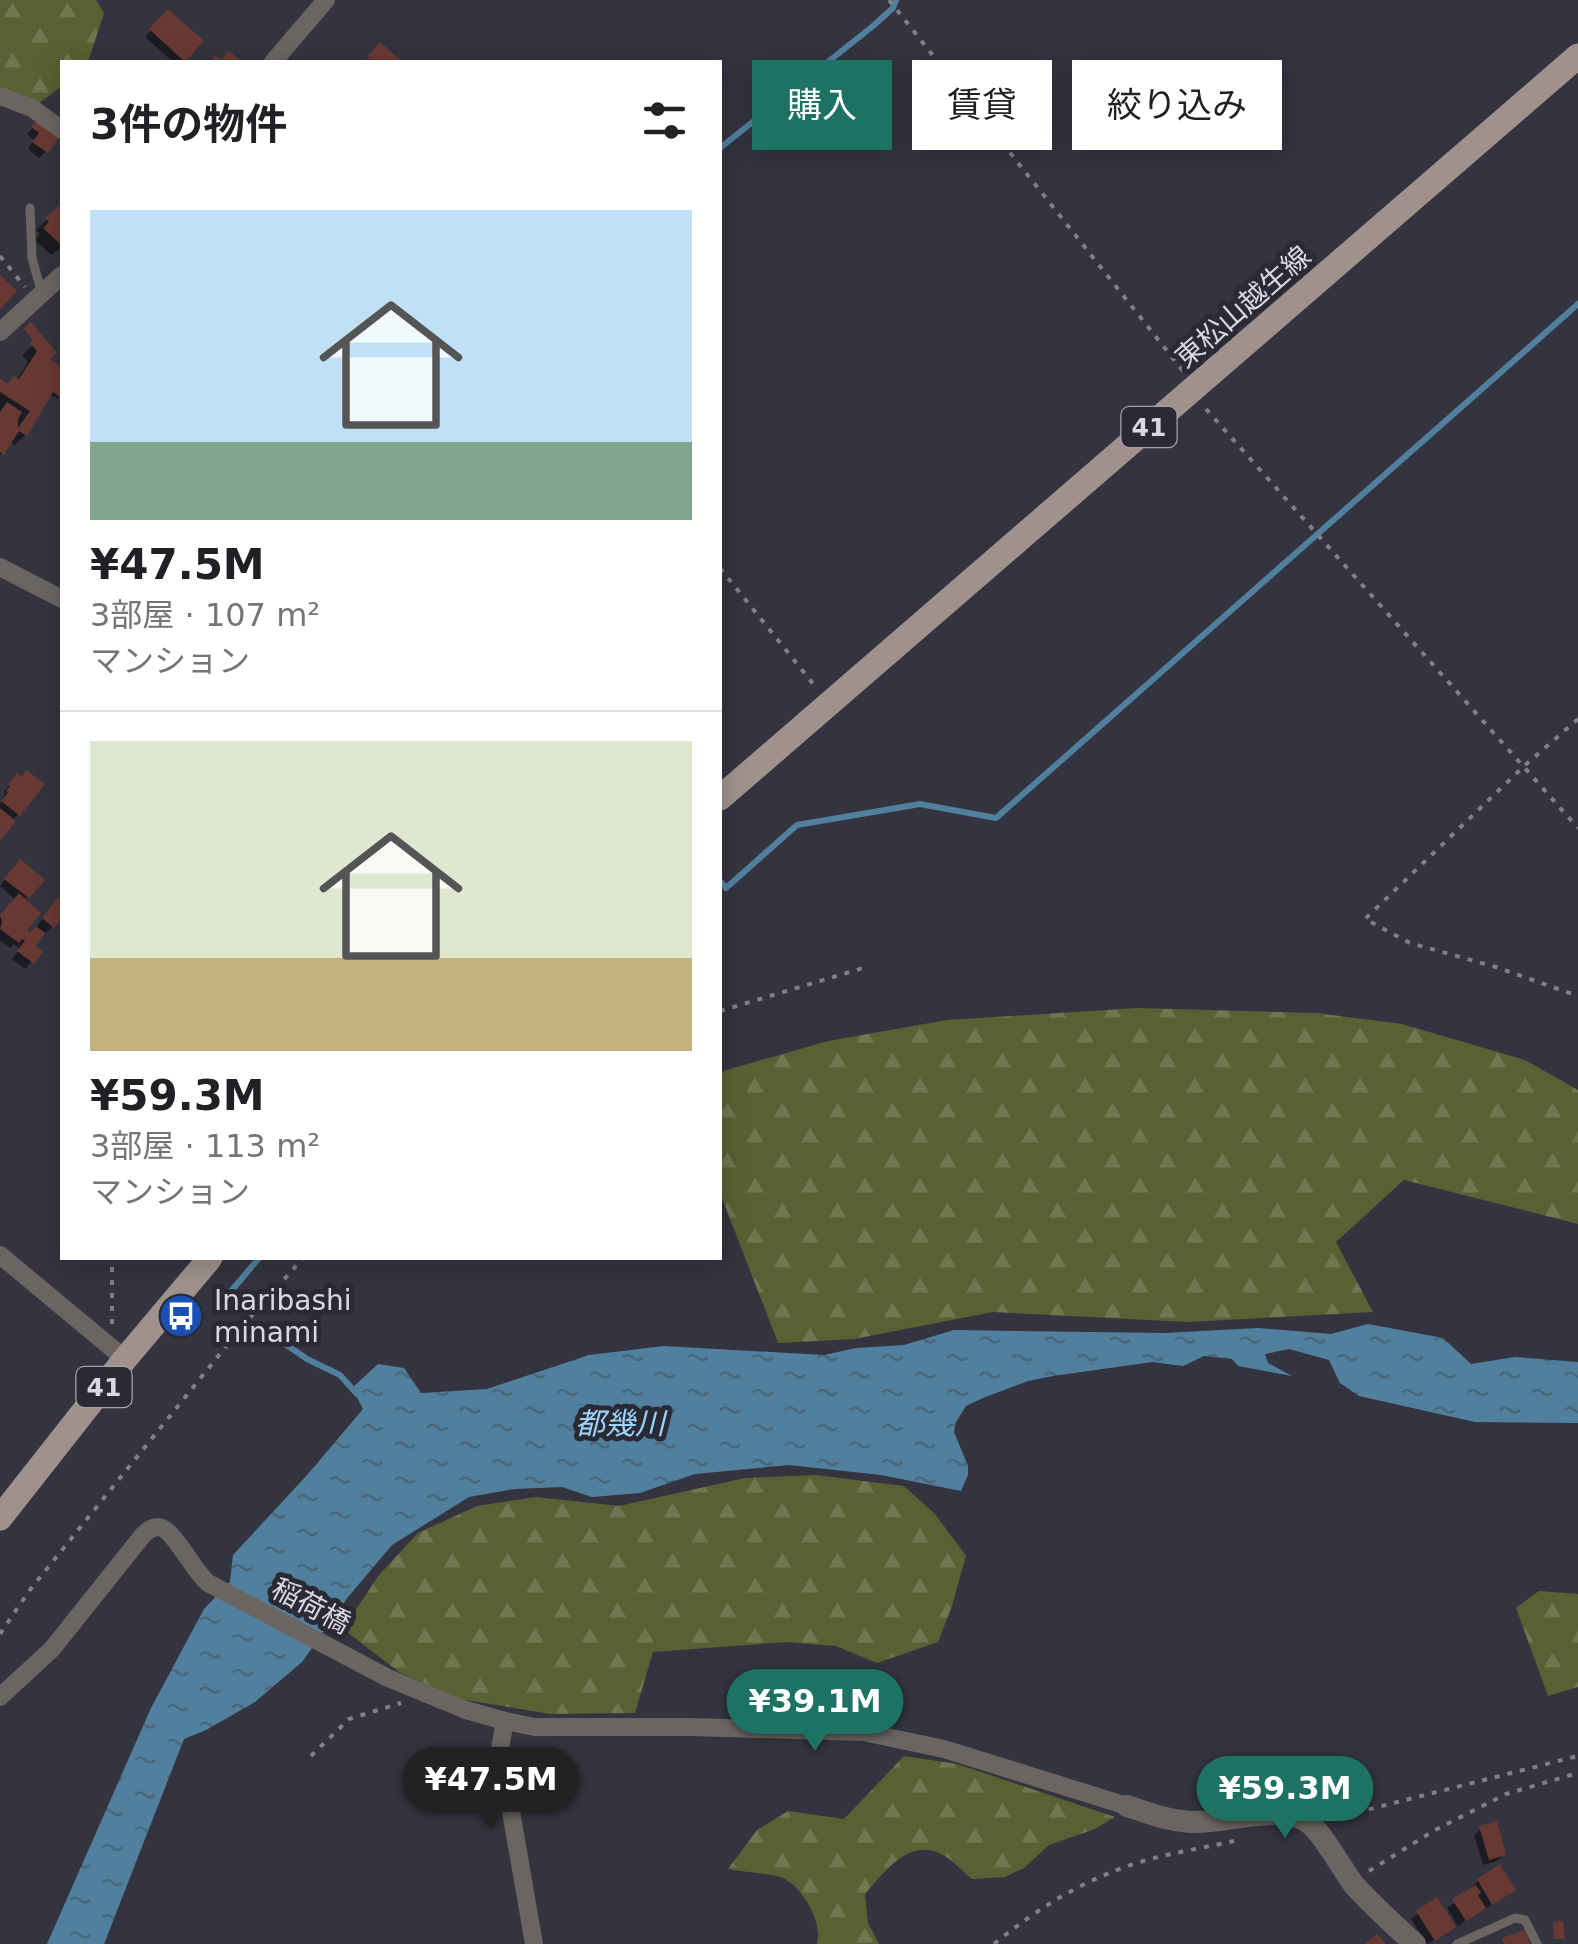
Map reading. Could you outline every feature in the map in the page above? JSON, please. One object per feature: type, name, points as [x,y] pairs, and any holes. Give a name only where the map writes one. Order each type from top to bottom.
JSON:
[{"type":"main road","name":"東松山越生線","points":[[722,796],[1578,56]]},
{"type":"main road","name":"41","points":[[0,1518],[115,1351],[208,1260]]},
{"type":"street","points":[[274,60],[326,0]]},
{"type":"street","points":[[0,96],[32,108],[60,129]]},
{"type":"street","points":[[0,332],[60,277]]},
{"type":"street","points":[[0,567],[60,598]]},
{"type":"street","points":[[0,1256],[115,1351]]},
{"type":"street","name":"稲荷橋","points":[[0,1697],[52,1649],[134,1546],[150,1530],[162,1527],[208,1583],[388,1678],[466,1710],[535,1727],[691,1726],[862,1732],[944,1750],[1127,1806]]},
{"type":"street","points":[[505,1721],[500,1748],[534,1944]]},
{"type":"street","points":[[1127,1806],[1168,1819],[1196,1822],[1270,1815],[1299,1818],[1310,1824],[1373,1906],[1415,1944]]},
{"type":"lane","points":[[30,208],[32,258],[39,297]]},
{"type":"lane","points":[[1456,1944],[1515,1918],[1526,1920],[1538,1944]]},
{"type":"path","points":[[889,0],[1172,358],[1206,409],[1578,828]]},
{"type":"path","points":[[0,256],[39,297]]},
{"type":"path","points":[[722,570],[830,704]]},
{"type":"path","points":[[1578,719],[1365,919],[1410,943],[1578,996]]},
{"type":"path","points":[[722,1010],[863,968]]},
{"type":"path","points":[[112,1260],[115,1351]]},
{"type":"path","points":[[0,1634],[29,1590],[240,1329],[301,1260]]},
{"type":"path","points":[[310,1756],[349,1719],[430,1695]]},
{"type":"path","points":[[1353,1882],[1467,1812],[1506,1794],[1578,1773]]},
{"type":"green space","points":[[0,0],[96,0],[104,13],[89,60],[60,60],[60,87],[39,103],[0,104]]},
{"type":"green space","points":[[1137,1008],[1316,1013],[1402,1024],[1525,1060],[1578,1090],[1578,1224],[1404,1180],[1336,1242],[1373,1312],[1188,1322],[993,1312],[854,1339],[778,1343],[722,1198],[722,1071],[828,1041],[947,1020]]},
{"type":"green space","points":[[816,1475],[904,1486],[935,1514],[966,1556],[938,1642],[877,1663],[836,1646],[786,1642],[653,1652],[635,1713],[550,1714],[460,1699],[399,1672],[343,1629],[379,1575],[418,1533],[477,1506],[536,1497],[619,1506],[745,1478]]},
{"type":"green space","points":[[1539,1591],[1578,1594],[1578,1687],[1548,1696],[1516,1608]]},
{"type":"green space","points":[[904,1756],[957,1764],[1115,1817],[1095,1829],[1049,1845],[1024,1868],[1005,1877],[972,1879],[939,1853],[928,1850],[907,1854],[865,1894],[868,1923],[879,1944],[817,1944],[814,1916],[804,1897],[790,1883],[778,1876],[728,1869],[757,1830],[788,1811],[844,1819]]},
{"type":"water","name":"都幾川","points":[[1368,1324],[1443,1338],[1471,1364],[1515,1357],[1578,1362],[1578,1423],[1475,1422],[1359,1396],[1340,1383],[1329,1360],[1289,1349],[1265,1354],[1268,1363],[1292,1376],[1238,1366],[1232,1359],[1204,1356],[1183,1366],[1152,1362],[1053,1376],[983,1398],[966,1406],[956,1422],[954,1432],[968,1466],[961,1491],[881,1475],[789,1465],[695,1474],[640,1493],[592,1497],[562,1487],[514,1489],[469,1497],[392,1545],[348,1597],[302,1662],[255,1702],[184,1739],[104,1944],[47,1944],[151,1708],[204,1609],[230,1582],[233,1555],[363,1409],[352,1388],[378,1364],[404,1368],[421,1393],[487,1389],[589,1355],[664,1346],[824,1355],[904,1345],[954,1330],[1164,1333],[1258,1328],[1331,1334]]},
{"type":"building","points":[[168,9],[204,41],[183,60],[149,29]]},
{"type":"building","points":[[380,42],[401,60],[371,60],[367,57]]},
{"type":"building","points":[[229,51],[240,60],[221,60]]},
{"type":"building","points":[[36,121],[59,138],[48,153],[32,142],[39,133],[31,127]]},
{"type":"building","points":[[60,205],[60,244],[43,228],[49,222],[45,218]]},
{"type":"building","points":[[0,275],[17,291],[0,309]]},
{"type":"building","points":[[31,322],[57,353],[50,359],[60,366],[60,397],[53,392],[27,436],[19,431],[4,455],[0,452],[0,412],[7,402],[22,412],[18,428],[30,411],[0,392],[0,379],[8,384],[14,376],[19,379],[37,351],[24,328]]},
{"type":"building","points":[[26,770],[45,784],[20,816],[1,801],[17,773],[22,777]]},
{"type":"building","points":[[0,808],[16,821],[0,841]]},
{"type":"building","points":[[20,859],[45,880],[29,898],[4,879]]},
{"type":"building","points":[[19,893],[41,913],[27,931],[30,933],[36,926],[45,933],[36,946],[43,952],[34,964],[17,951],[25,941],[19,943],[0,929],[0,915]]},
{"type":"building","points":[[57,898],[60,900],[60,921],[54,928],[42,918]]},
{"type":"building","points":[[1497,1821],[1506,1855],[1489,1860],[1479,1826]]},
{"type":"building","points":[[1500,1864],[1516,1890],[1492,1905],[1477,1879]]},
{"type":"building","points":[[1476,1885],[1486,1908],[1466,1921],[1452,1899]]},
{"type":"building","points":[[1437,1897],[1456,1927],[1435,1941],[1416,1911]]},
{"type":"building","points":[[1563,1921],[1565,1939],[1554,1939],[1553,1922]]},
{"type":"building","points":[[1525,1930],[1530,1944],[1504,1944],[1502,1938]]},
{"type":"building","points":[[1377,1934],[1386,1944],[1365,1944]]},
{"type":"waterway","points":[[722,146],[873,26],[893,8],[896,0]]},
{"type":"waterway","points":[[722,883],[726,888],[797,825],[920,804],[996,818],[1578,304]]},
{"type":"waterway","points":[[244,1310],[227,1296],[257,1260]]},
{"type":"waterway","points":[[281,1341],[340,1375],[357,1394]]},
{"type":"place","name":"Inaribashi minami","points":[[181,1316]]}]
